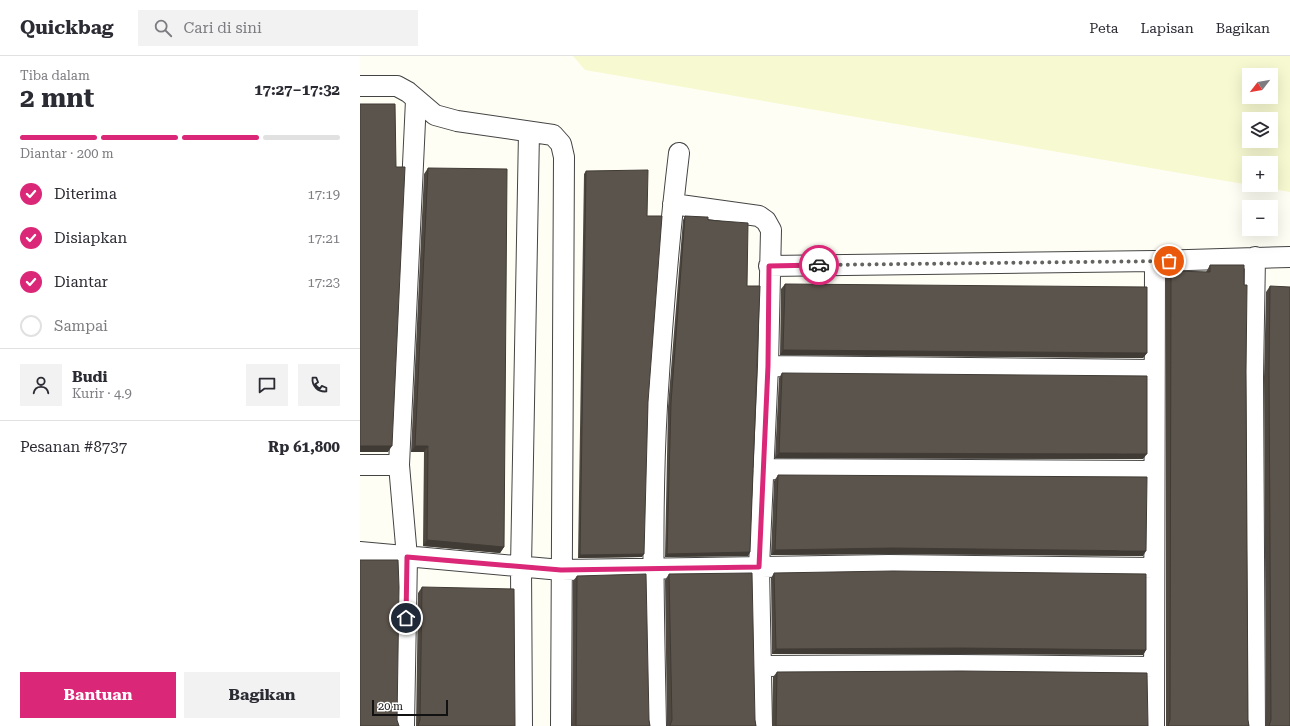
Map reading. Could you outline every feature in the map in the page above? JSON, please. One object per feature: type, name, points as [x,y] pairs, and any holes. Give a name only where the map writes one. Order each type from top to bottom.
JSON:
[{"type":"street","points":[[360,86],[397,86],[408,92],[435,115],[457,121],[553,135],[561,144],[564,157],[561,726]]},
{"type":"street","points":[[404,726],[407,557],[399,465],[416,100]]},
{"type":"street","points":[[522,726],[521,567],[529,132]]},
{"type":"street","points":[[656,726],[654,568],[657,407],[673,204],[679,153]]},
{"type":"street","points":[[673,204],[759,216],[766,221],[771,230],[769,266],[768,366],[759,567],[762,726]]},
{"type":"street","points":[[1255,257],[1253,377],[1255,726]]},
{"type":"street","points":[[769,266],[1155,261],[1290,257]]},
{"type":"street","points":[[1154,726],[1155,261]]},
{"type":"street","points":[[768,366],[1154,370]]},
{"type":"street","points":[[360,465],[399,465]]},
{"type":"street","points":[[763,470],[1154,471]]},
{"type":"street","points":[[360,552],[561,570],[889,565],[1154,568]]},
{"type":"street","points":[[761,666],[965,665],[1154,667]]},
{"type":"green space","points":[[573,56],[1290,56],[1290,192],[1278,190],[1278,156],[1242,156],[1242,184],[585,70]]},
{"type":"building","points":[[360,104],[395,104],[396,167],[405,167],[392,446],[360,446]]},
{"type":"building","points":[[428,168],[507,169],[504,547],[427,540],[428,446],[415,446]]},
{"type":"building","points":[[648,170],[647,216],[662,216],[648,402],[644,554],[580,555],[586,171]]},
{"type":"building","points":[[685,216],[708,217],[708,220],[748,223],[747,286],[760,286],[750,552],[667,554],[671,403]]},
{"type":"building","points":[[1210,265],[1244,265],[1244,285],[1247,285],[1246,371],[1249,726],[1168,726],[1170,720],[1171,271],[1210,272]]},
{"type":"building","points":[[785,284],[1147,287],[1147,353],[783,350]]},
{"type":"building","points":[[1270,286],[1290,287],[1290,726],[1269,726],[1271,720]]},
{"type":"building","points":[[782,373],[1147,376],[1147,454],[779,453]]},
{"type":"building","points":[[778,475],[1147,477],[1146,551],[892,548],[775,550]]},
{"type":"building","points":[[360,560],[398,560],[397,720],[399,726],[360,726]]},
{"type":"building","points":[[893,571],[1146,574],[1146,650],[961,648],[776,649],[774,573]]},
{"type":"building","points":[[752,573],[756,726],[670,726],[672,720],[669,574]]},
{"type":"building","points":[[646,574],[650,726],[576,726],[577,576]]},
{"type":"building","points":[[422,587],[514,589],[515,726],[418,726],[420,720]]},
{"type":"building","points":[[961,671],[1147,673],[1148,726],[776,726],[777,672]]},
{"type":"way so far","points":[[819,265],[1169,261]]},
{"type":"route","points":[[406,618],[407,557],[561,570],[759,567],[768,366],[769,266],[819,265]]}]
